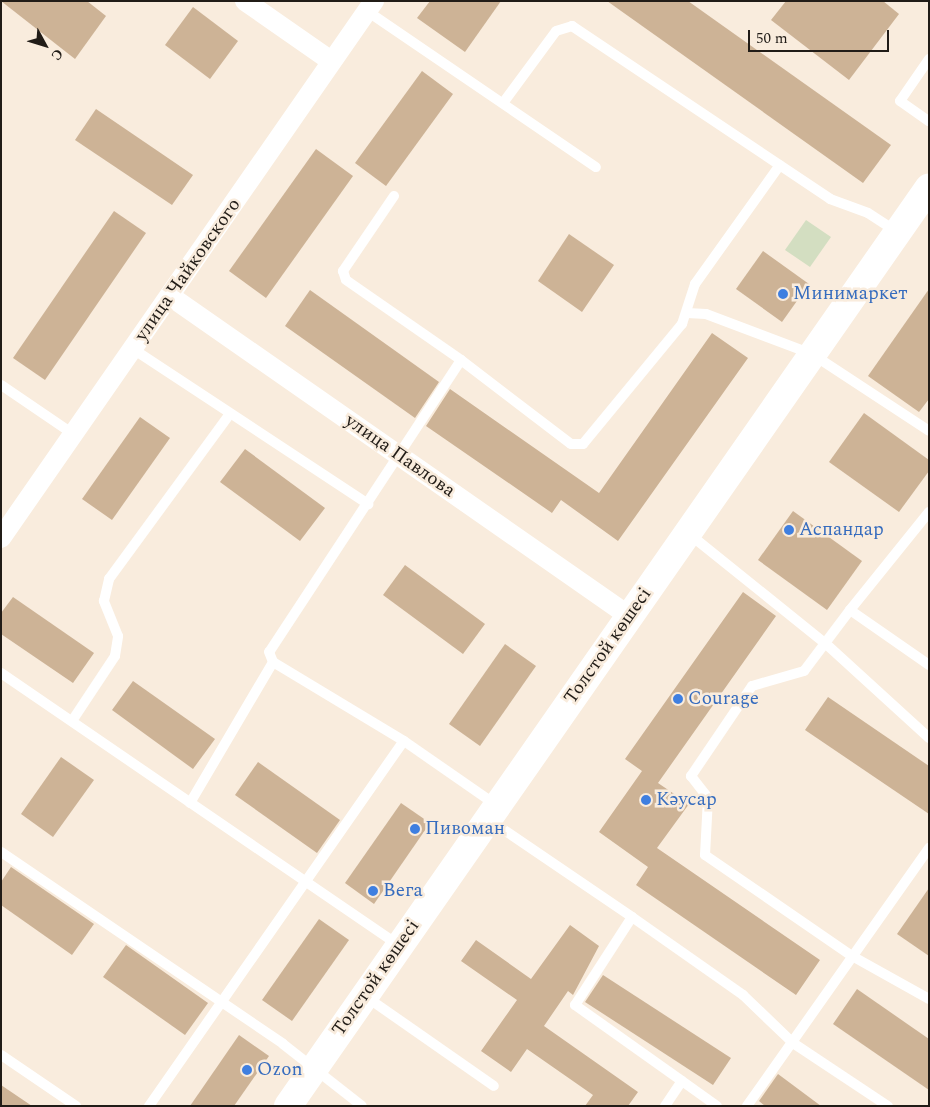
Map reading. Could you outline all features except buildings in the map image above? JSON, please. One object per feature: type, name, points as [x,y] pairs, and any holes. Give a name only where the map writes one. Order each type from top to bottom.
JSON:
[{"type":"main road","name":"Толстой көшесі","points":[[288,1106],[929,187]]},
{"type":"street","points":[[244,1],[331,60]]},
{"type":"street","name":"улица Чайковского","points":[[1,538],[370,6]]},
{"type":"street","name":"улица Павлова","points":[[170,296],[629,616]]},
{"type":"lane","points":[[370,6],[503,103],[596,167]]},
{"type":"lane","points":[[503,103],[556,31],[572,26],[830,199],[868,213],[898,232]]},
{"type":"lane","points":[[929,59],[900,101],[929,121]]},
{"type":"lane","points":[[394,196],[343,276],[461,360],[571,444],[583,444],[663,349],[687,313],[695,284],[780,165]]},
{"type":"lane","points":[[687,313],[706,314],[812,354],[929,431]]},
{"type":"lane","points":[[133,349],[229,415],[368,504]]},
{"type":"lane","points":[[461,360],[400,456],[269,652],[273,662],[404,741],[492,812],[632,917],[743,996],[793,1043],[888,1106]]},
{"type":"lane","points":[[1,385],[73,434]]},
{"type":"lane","points":[[72,721],[115,656],[118,636],[104,601],[109,579],[229,415]]},
{"type":"lane","points":[[929,512],[850,610],[804,671],[752,686],[691,776],[708,798],[705,855],[852,956],[929,999]]},
{"type":"lane","points":[[688,532],[825,643],[929,738]]},
{"type":"lane","points":[[850,610],[929,666]]},
{"type":"lane","points":[[190,803],[273,662]]},
{"type":"lane","points":[[1,672],[399,946]]},
{"type":"lane","points":[[149,1106],[404,741]]},
{"type":"lane","points":[[747,1106],[929,848]]},
{"type":"lane","points":[[1,852],[283,1044],[312,1071],[362,1106]]},
{"type":"lane","points":[[632,917],[575,1005],[717,1106]]},
{"type":"lane","points":[[364,996],[494,1086]]},
{"type":"lane","points":[[1,1054],[76,1106]]},
{"type":"lane","points":[[664,1106],[682,1081]]},
{"type":"green space","points":[[806,220],[831,237],[810,267],[785,250]]},
{"type":"place","name":"Минимаркет","points":[[783,294]]},
{"type":"place","name":"Аспандар","points":[[789,530]]},
{"type":"place","name":"Courage","points":[[678,699]]},
{"type":"place","name":"Кәусар","points":[[646,800]]},
{"type":"place","name":"Пивоман","points":[[415,829]]},
{"type":"place","name":"Вега","points":[[373,891]]},
{"type":"place","name":"Ozon","points":[[247,1070]]}]
